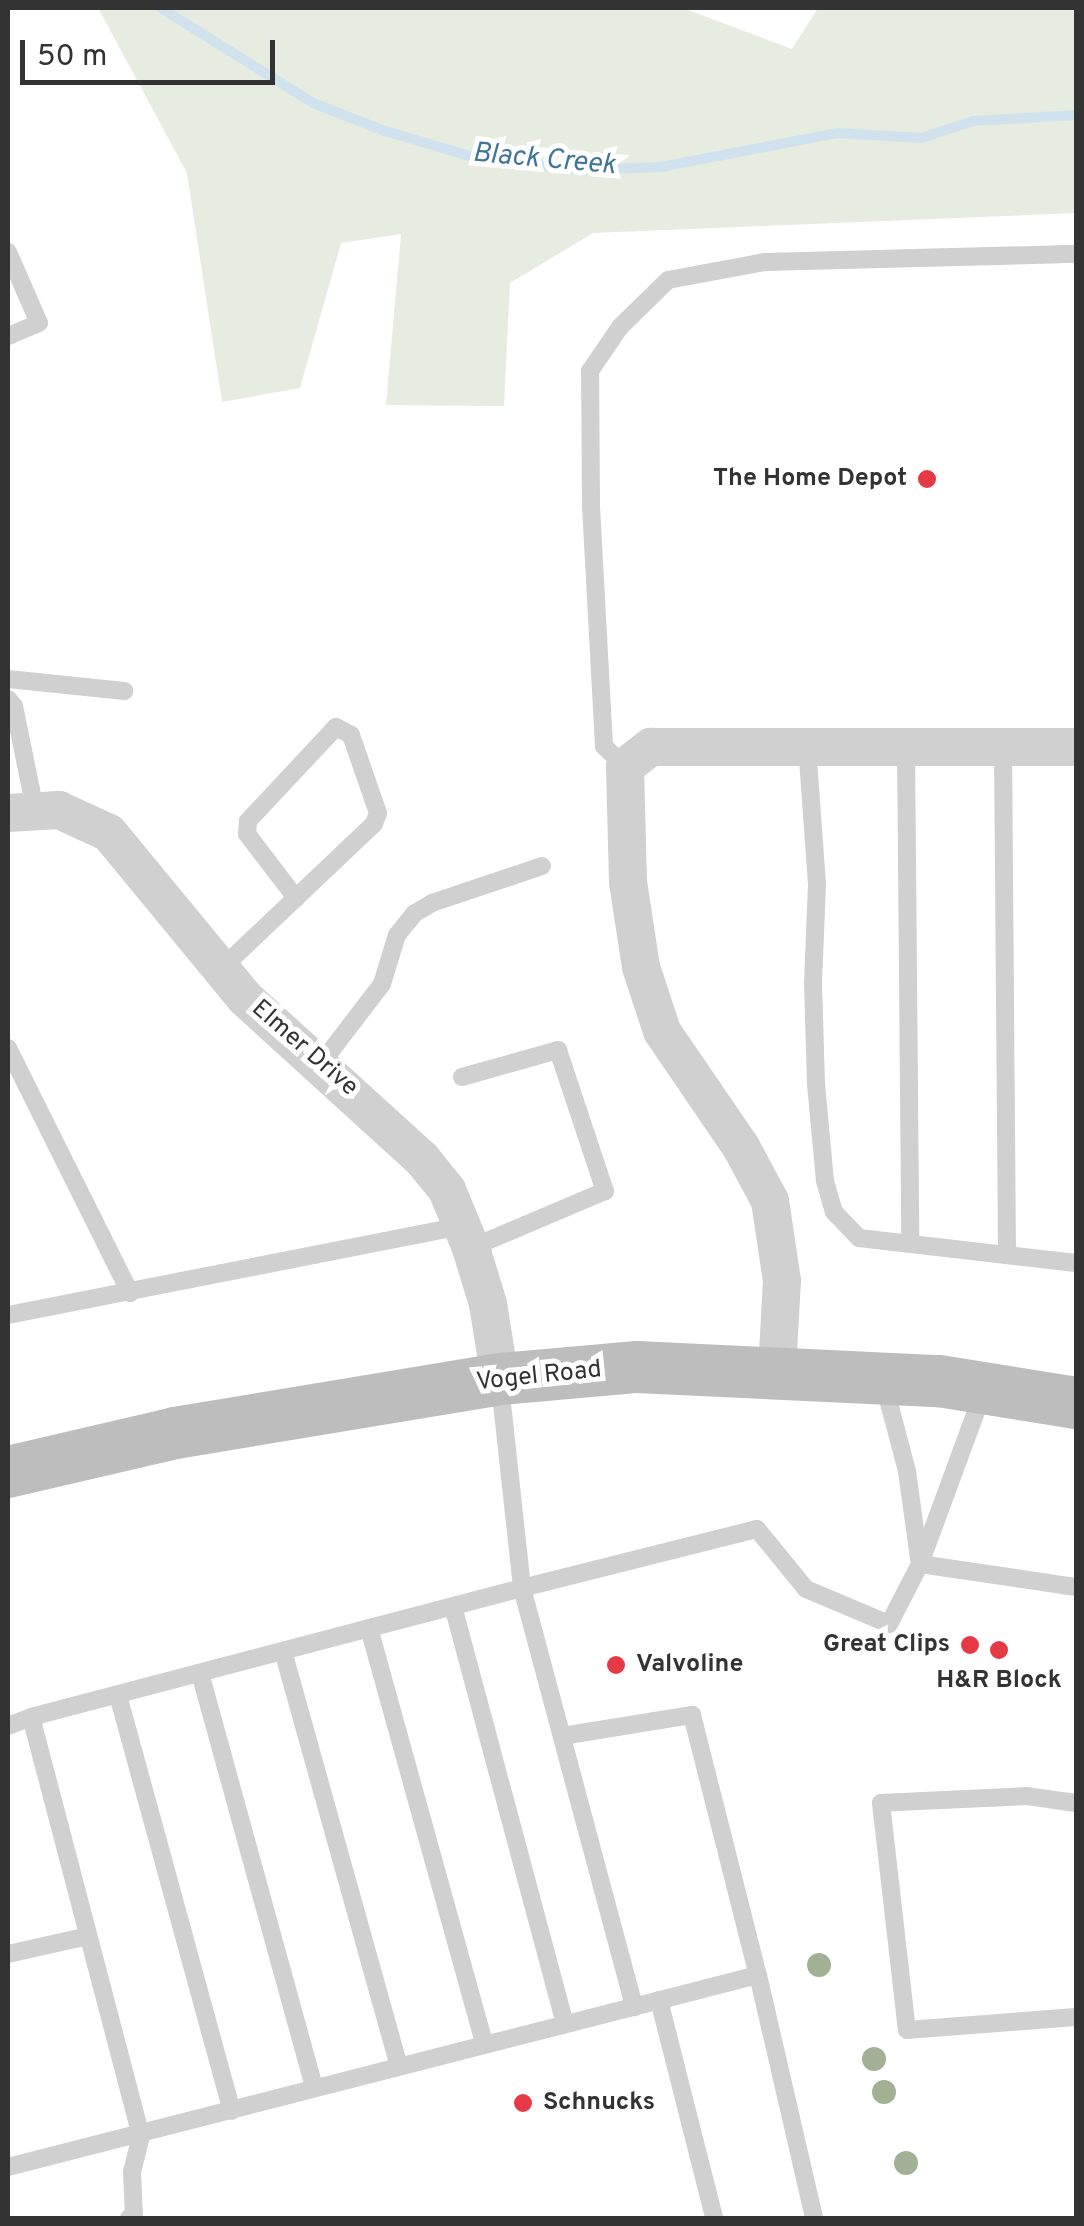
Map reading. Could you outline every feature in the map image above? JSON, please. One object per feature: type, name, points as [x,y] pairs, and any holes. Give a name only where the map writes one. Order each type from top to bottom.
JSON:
[{"type":"main road","name":"Vogel Road","points":[[8,1472],[175,1433],[500,1380],[637,1367],[882,1376],[1076,1403]]},
{"type":"street","points":[[778,1370],[782,1281],[770,1201],[741,1147],[662,1031],[641,967],[628,882],[625,767],[651,747],[1076,747]]},
{"type":"street","name":"Elmer Drive","points":[[21,811],[86,819],[108,832],[245,998],[422,1159],[447,1190],[468,1237],[488,1304],[500,1380]]},
{"type":"lane","points":[[8,252],[40,322],[8,336]]},
{"type":"lane","points":[[625,767],[604,746],[590,504],[590,371],[620,327],[668,280],[765,262],[1076,254]]},
{"type":"lane","points":[[8,678],[124,691]]},
{"type":"lane","points":[[8,699],[14,706],[21,811]]},
{"type":"lane","points":[[222,968],[296,898],[374,824],[378,813],[352,735],[336,727],[248,821],[247,834],[296,898]]},
{"type":"lane","points":[[808,745],[817,884],[813,983],[825,1181],[834,1212],[858,1238],[1076,1263]]},
{"type":"lane","points":[[906,746],[910,1244]]},
{"type":"lane","points":[[1003,746],[1007,1255]]},
{"type":"lane","points":[[320,1064],[382,984],[397,935],[415,913],[432,902],[542,866]]},
{"type":"lane","points":[[8,1048],[130,1293]]},
{"type":"lane","points":[[8,1315],[468,1237],[605,1191],[558,1050],[462,1077]]},
{"type":"lane","points":[[882,1376],[906,1471],[920,1564]]},
{"type":"lane","points":[[500,1380],[522,1588],[634,2006]]},
{"type":"lane","points":[[8,1726],[757,1529],[806,1589],[889,1624],[920,1564],[985,1388]]},
{"type":"lane","points":[[920,1564],[1076,1587]]},
{"type":"lane","points":[[453,1606],[565,2024]]},
{"type":"lane","points":[[369,1628],[484,2044]]},
{"type":"lane","points":[[283,1651],[399,2066]]},
{"type":"lane","points":[[200,1673],[314,2088]]},
{"type":"lane","points":[[118,1695],[232,2110]]},
{"type":"lane","points":[[562,1736],[692,1714],[814,2218]]},
{"type":"lane","points":[[31,1718],[140,2136],[132,2172],[134,2217],[128,2218]]},
{"type":"lane","points":[[1076,1803],[1027,1796],[881,1803],[906,2030],[1076,2017]]},
{"type":"lane","points":[[8,1954],[88,1936]]},
{"type":"lane","points":[[8,2167],[758,1975]]},
{"type":"lane","points":[[659,2000],[714,2218]]},
{"type":"shaded area","points":[[98,8],[683,8],[792,49],[818,8],[1076,8],[1076,213],[593,233],[510,283],[504,406],[386,405],[401,234],[341,243],[300,388],[222,402],[187,173]]},
{"type":"waterway","name":"Black Creek","points":[[161,8],[313,103],[385,131],[477,158],[582,170],[661,167],[838,133],[921,138],[973,121],[1076,115]]},
{"type":"place","name":"The Home Depot","points":[[927,479]]},
{"type":"place","name":"Great Clips","points":[[970,1645]]},
{"type":"place","name":"H&R Block","points":[[999,1650]]},
{"type":"place","name":"Valvoline","points":[[616,1665]]},
{"type":"place","name":"Schnucks","points":[[523,2103]]}]
